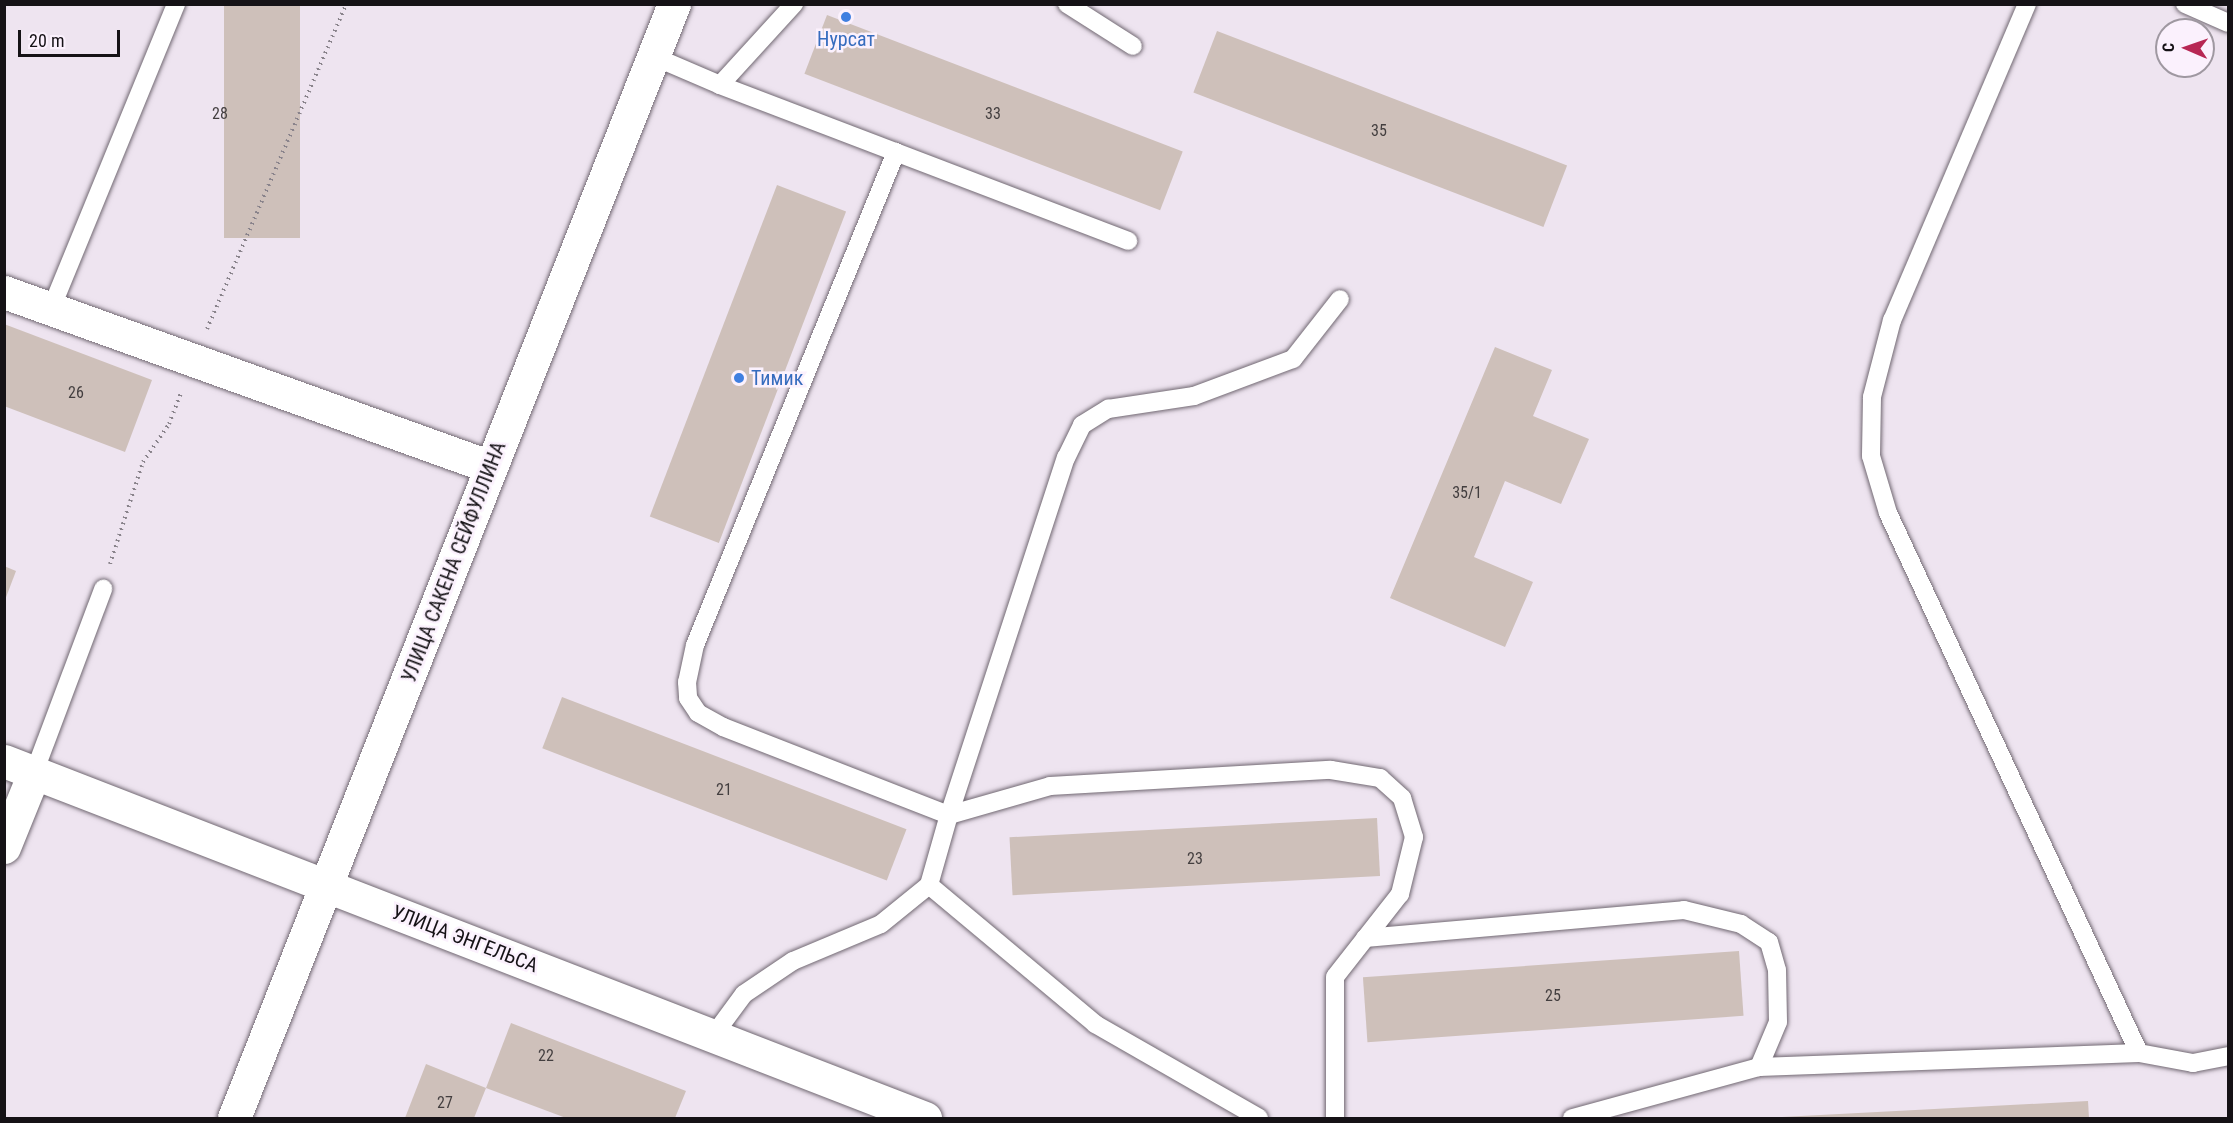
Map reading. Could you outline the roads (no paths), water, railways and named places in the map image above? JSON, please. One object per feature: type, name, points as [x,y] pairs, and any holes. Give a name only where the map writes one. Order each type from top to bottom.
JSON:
[{"type":"street","name":"УЛИЦА САКЕНА СЕЙФУЛЛИНА","points":[[234,1119],[674,4]]},
{"type":"street","points":[[4,292],[491,467]]},
{"type":"street","points":[[4,847],[19,767]]},
{"type":"street","name":"УЛИЦА ЭНГЕЛЬСА","points":[[19,767],[328,885],[925,1119]]},
{"type":"lane","points":[[51,309],[176,4]]},
{"type":"lane","points":[[720,85],[794,4]]},
{"type":"lane","points":[[1067,4],[1133,46]]},
{"type":"lane","points":[[2027,4],[1892,320],[1872,397],[1871,456],[1888,513],[2139,1053]]},
{"type":"lane","points":[[2185,4],[2229,23]]},
{"type":"lane","points":[[655,57],[720,85],[1128,241]]},
{"type":"lane","points":[[896,152],[695,645],[687,682],[688,699],[698,713],[723,727],[949,815],[1050,786],[1331,770],[1380,778],[1402,798],[1414,837],[1400,894],[1335,977],[1335,1119]]},
{"type":"lane","points":[[713,1036],[744,994],[793,961],[881,924],[929,885],[949,815],[1066,458],[1082,425],[1108,409],[1194,396],[1293,359],[1340,299]]},
{"type":"lane","points":[[19,767],[103,589]]},
{"type":"lane","points":[[929,885],[1095,1023],[1259,1119]]},
{"type":"lane","points":[[1365,938],[1684,910],[1741,924],[1769,942],[1777,969],[1778,1022],[1759,1067]]},
{"type":"lane","points":[[1572,1119],[1759,1067],[2139,1053],[2193,1063],[2229,1056]]},
{"type":"place","name":"Нурсат","points":[[846,17]]},
{"type":"place","name":"Тимик","points":[[739,378]]}]
